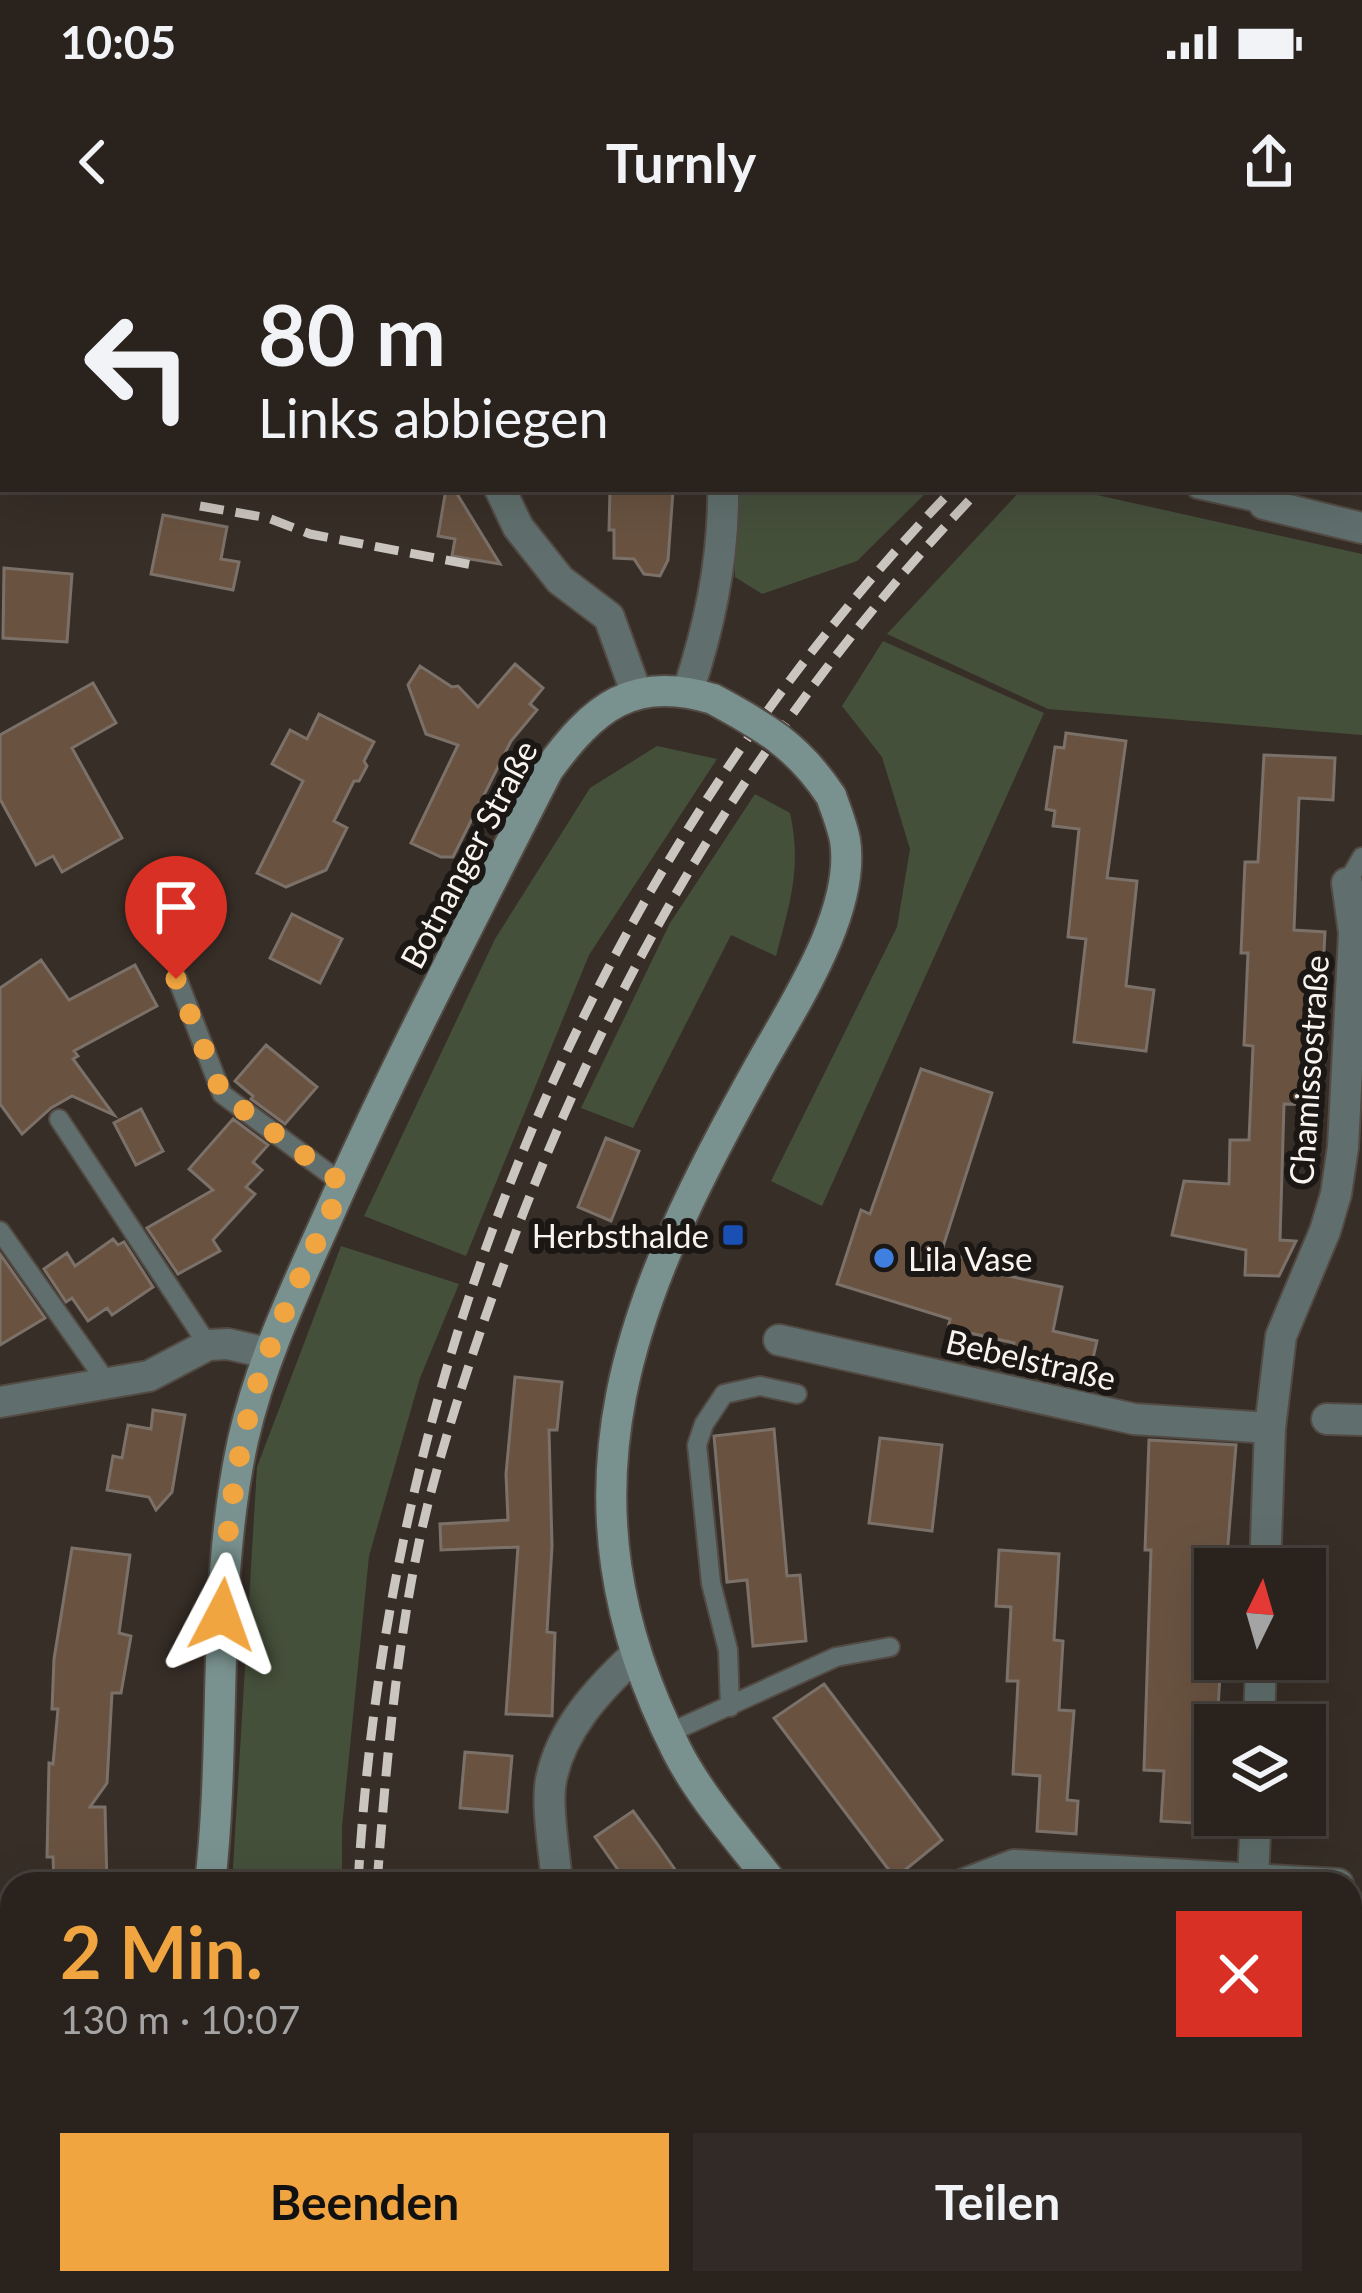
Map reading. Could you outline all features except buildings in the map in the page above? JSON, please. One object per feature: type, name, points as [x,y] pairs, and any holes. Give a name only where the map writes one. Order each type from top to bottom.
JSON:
[{"type":"main road","points":[[636,692],[701,695],[775,732],[813,768],[831,796],[845,842],[844,887],[828,935],[699,1180],[645,1302],[627,1366],[612,1451],[615,1566],[634,1656],[679,1755],[763,1872]]},
{"type":"main road","name":"Botnanger Straße","points":[[210,1872],[232,1497],[268,1353],[403,1056],[548,770],[578,729],[604,708],[636,692]]},
{"type":"street","points":[[501,492],[518,527],[560,580],[609,617],[636,692]]},
{"type":"street","points":[[701,695],[724,533],[723,492]]},
{"type":"street","points":[[1264,504],[1362,528]]},
{"type":"street","name":"Chamissostraße","points":[[1266,1548],[1270,1427],[1281,1336],[1336,1194],[1354,870]]},
{"type":"street","name":"Bebelstraße","points":[[779,1340],[1134,1419],[1270,1427]]},
{"type":"street","points":[[0,1402],[149,1376],[208,1345],[229,1344],[268,1353]]},
{"type":"street","points":[[1328,1419],[1362,1420]]},
{"type":"street","points":[[556,1872],[550,1782],[567,1734],[603,1685],[634,1656]]},
{"type":"street","points":[[1253,1872],[1255,1836]]},
{"type":"street","points":[[996,1872],[1014,1865],[1153,1872]]},
{"type":"lane","points":[[1210,492],[1264,504]]},
{"type":"lane","points":[[176,979],[222,1094],[343,1184]]},
{"type":"lane","points":[[59,1119],[208,1345]]},
{"type":"lane","points":[[0,1231],[108,1384]]},
{"type":"lane","points":[[730,1706],[728,1650],[711,1583],[698,1445],[704,1424],[724,1394],[760,1386],[797,1394]]},
{"type":"lane","points":[[669,1732],[836,1657],[890,1646]]},
{"type":"green space","points":[[733,492],[927,492],[857,561],[762,594],[735,577]]},
{"type":"green space","points":[[1019,492],[1083,492],[1362,554],[1362,735],[1048,709],[887,634]]},
{"type":"green space","points":[[883,641],[1044,713],[822,1206],[771,1181],[897,927],[910,849],[882,757],[842,706]]},
{"type":"green space","points":[[657,746],[717,759],[589,955],[466,1256],[364,1216],[495,939],[590,788]]},
{"type":"green space","points":[[755,794],[790,813],[793,832],[793,885],[776,956],[731,935],[633,1128],[581,1108],[670,923]]},
{"type":"green space","points":[[341,1246],[459,1284],[420,1378],[369,1556],[342,1827],[342,1872],[233,1872],[257,1467]]},
{"type":"railway","points":[[359,1872],[377,1691],[412,1500],[464,1314],[531,1133],[613,959],[711,792],[825,635],[950,492]]},
{"type":"railway","points":[[378,1872],[398,1663],[428,1503],[492,1298],[581,1076],[634,970],[755,767],[899,578],[977,492]]},
{"type":"railway","points":[[200,506],[268,518],[310,534],[472,565]]},
{"type":"place","name":"Herbsthalde","points":[[733,1235]]},
{"type":"place","name":"Lila Vase","points":[[884,1258]]},
{"type":"route","points":[[176,979],[222,1094],[343,1184],[256,1390],[232,1497],[222,1615]]}]
